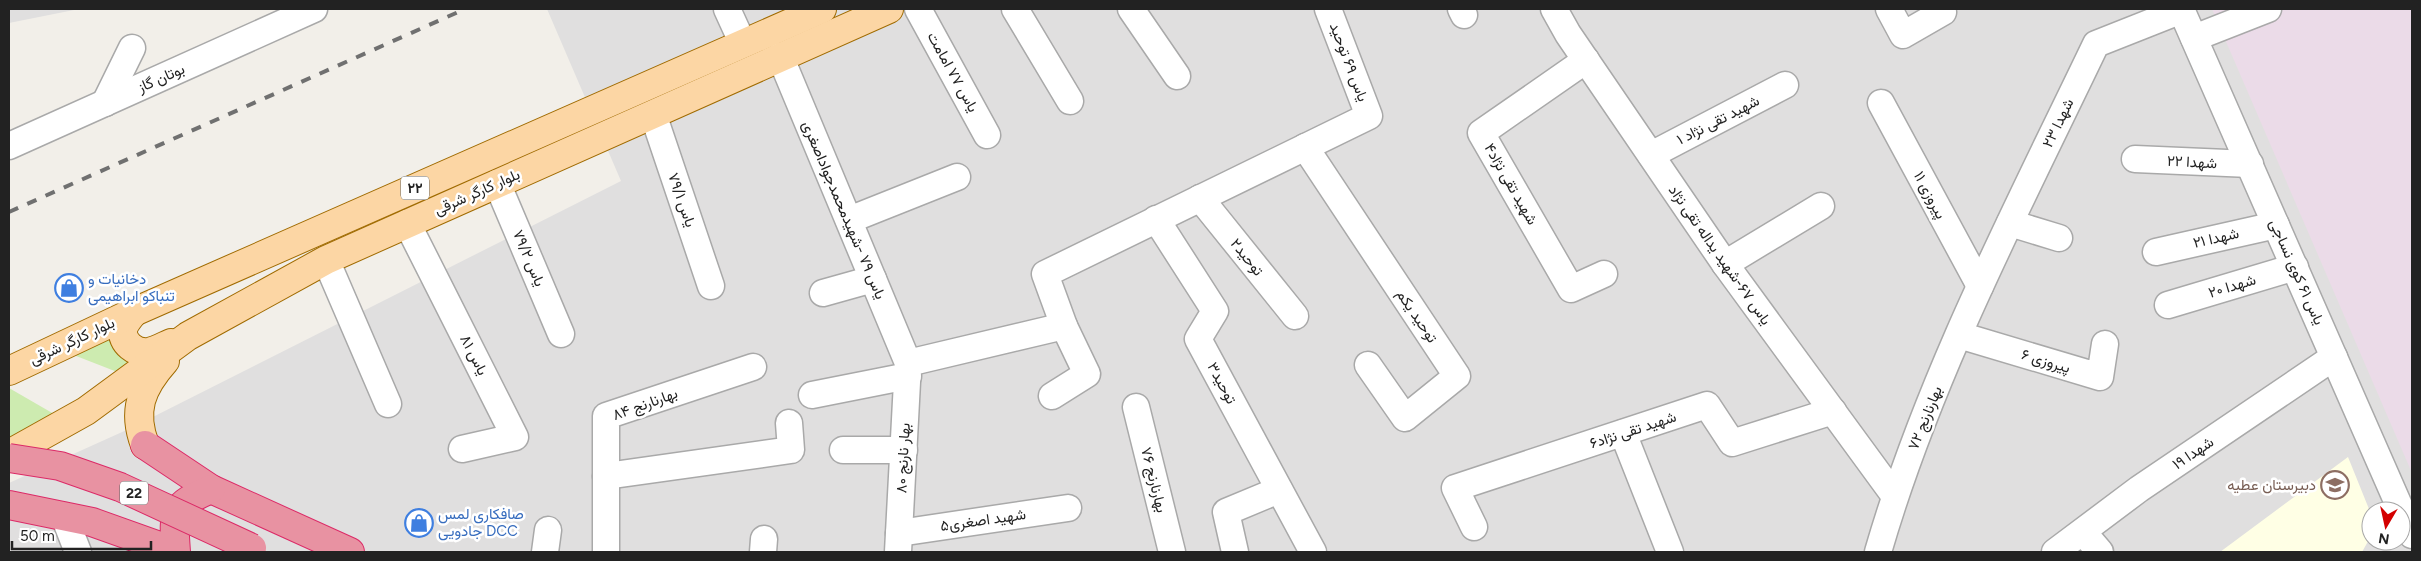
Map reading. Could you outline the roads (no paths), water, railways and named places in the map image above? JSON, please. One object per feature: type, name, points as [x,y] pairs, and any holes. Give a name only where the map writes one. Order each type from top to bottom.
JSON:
[{"type":"highway","points":[[145,446],[211,489],[350,552]]},
{"type":"highway","name":"22","points":[[9,458],[60,466],[120,487],[257,550]]},
{"type":"highway","points":[[9,505],[92,522],[176,552],[174,527],[177,511],[186,500],[211,489]]},
{"type":"main road","name":"بلوار کارگر شرقی","points":[[9,371],[134,312],[822,9]]},
{"type":"main road","name":"بلوار کارگر شرقی","points":[[9,454],[86,411],[188,336],[326,260],[889,9]]},
{"type":"main road","points":[[134,312],[125,323],[123,330],[126,341],[136,350],[149,352],[188,336]]},
{"type":"main road","points":[[145,446],[138,422],[143,395],[154,374],[188,336]]},
{"type":"street","name":"بوتان گاز","points":[[9,146],[314,9]]},
{"type":"street","points":[[727,9],[743,44]]},
{"type":"street","name":"یاس ۷۷ امامت","points":[[918,9],[987,135]]},
{"type":"street","points":[[1015,9],[1070,101]]},
{"type":"street","points":[[1131,9],[1177,76]]},
{"type":"street","name":"یاس ۶۹ توحید","points":[[1305,147],[1369,116],[1328,9]]},
{"type":"street","name":"یاس ۶۷-شهید یداله تقی نژاد","points":[[1554,9],[1586,60],[1725,264],[1894,495]]},
{"type":"street","points":[[1889,9],[1903,35],[1943,12]]},
{"type":"street","name":"یاس ۶۱ کوی نساجی","points":[[2182,9],[2412,535]]},
{"type":"street","name":"شهدا ۲۳","points":[[1980,286],[2096,44],[2182,9]]},
{"type":"street","points":[[2194,38],[2268,9]]},
{"type":"street","points":[[105,103],[132,48]]},
{"type":"street","name":"یاس ۷۹ -شهیدمحمدجواداصغری","points":[[780,56],[874,279],[908,370]]},
{"type":"street","name":"شهید تقی نژاد۴","points":[[1586,60],[1481,133],[1571,289],[1604,274]]},
{"type":"street","name":"شهید تقی نژاد ۱","points":[[1651,155],[1785,85]]},
{"type":"street","name":"پیروزی ۱۱","points":[[1881,104],[1980,286]]},
{"type":"street","name":"یاس ۷۹/۱","points":[[653,114],[711,286]]},
{"type":"street","points":[[1052,396],[1087,374],[1064,326],[1045,274],[1305,147]]},
{"type":"street","name":"توحید یکم","points":[[1305,147],[1457,376],[1405,418],[1368,365]]},
{"type":"street","name":"شهدا ۲۲","points":[[2135,159],[2250,164]]},
{"type":"street","points":[[849,220],[957,177]]},
{"type":"street","name":"یاس ۷۹/۲","points":[[497,183],[561,334]]},
{"type":"street","name":"توحید۲","points":[[1200,198],[1294,316]]},
{"type":"street","points":[[1725,264],[1821,206]]},
{"type":"street","name":"توحید۳","points":[[1156,219],[1215,312],[1198,339],[1313,552]]},
{"type":"street","name":"یاس ۸۱","points":[[408,223],[515,437],[462,449]]},
{"type":"street","points":[[2010,223],[2059,238]]},
{"type":"street","name":"شهدا ۲۱","points":[[2156,252],[2276,225]]},
{"type":"street","points":[[326,260],[388,404]]},
{"type":"street","name":"شهدا ۲۰","points":[[2168,305],[2295,267]]},
{"type":"street","points":[[823,294],[874,279]]},
{"type":"street","name":"بهارنارنج ۷۲","points":[[1878,552],[1894,495],[1980,286]]},
{"type":"street","points":[[812,395],[1064,326]]},
{"type":"street","name":"پیروزی ۶","points":[[1959,335],[2100,377],[2106,344]]},
{"type":"street","name":"شهدا ۱۹","points":[[2055,552],[2139,489],[2334,357]]},
{"type":"street","name":"بهارنارنج ۸۴","points":[[606,552],[606,416],[753,367]]},
{"type":"street","name":"بهار نارنج ۸۰","points":[[899,543],[908,370]]},
{"type":"street","name":"شهید تقی نژاد۶","points":[[1474,527],[1455,488],[1707,405],[1732,443],[1833,411]]},
{"type":"street","name":"بهارنارنج ۷۶","points":[[1136,407],[1172,552]]},
{"type":"street","points":[[606,476],[791,450],[789,423]]},
{"type":"street","points":[[1623,433],[1670,552]]},
{"type":"street","points":[[843,450],[904,450]]},
{"type":"street","points":[[1236,552],[1226,512],[1279,490]]},
{"type":"street","name":"شهید اصغری۵","points":[[899,543],[1068,508]]},
{"type":"street","points":[[64,516],[78,552]]},
{"type":"street","points":[[2082,532],[2100,552]]},
{"type":"railway","points":[[9,212],[465,9]]},
{"type":"place","name":"دخانیات و تنباکو ابراهیمی","points":[[69,288]]},
{"type":"place","name":"دبیرستان عطیه","points":[[2335,485]]},
{"type":"place","name":"صافکاری لمس جادویی DCC","points":[[419,523]]}]
